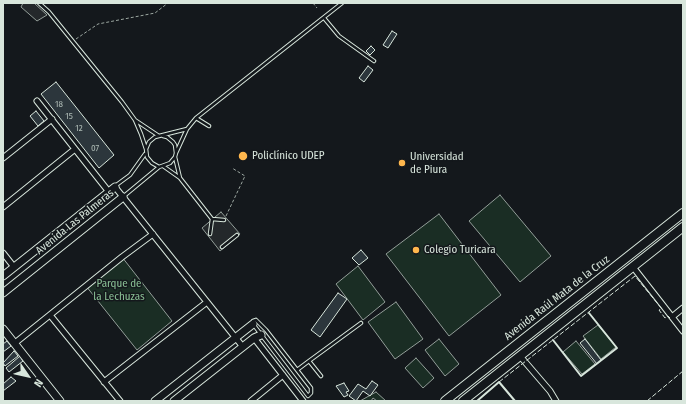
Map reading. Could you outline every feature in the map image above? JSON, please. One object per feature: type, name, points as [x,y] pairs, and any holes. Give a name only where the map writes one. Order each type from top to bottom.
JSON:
[{"type":"main road","name":"Avenida Raúl Mata de la Cruz","points":[[445,401],[683,213]]},
{"type":"main road","name":"Avenida Raúl Mata de la Cruz","points":[[463,401],[683,227]]},
{"type":"street","points":[[37,101],[109,192]]},
{"type":"street","points":[[3,158],[52,119]]},
{"type":"street","points":[[3,206],[75,149]]},
{"type":"street","points":[[115,187],[243,347]]},
{"type":"street","name":"Avenida Las Palmeras","points":[[3,276],[115,187]]},
{"type":"street","name":"Avenida Las Palmeras","points":[[3,293],[123,197]]},
{"type":"street","points":[[15,343],[153,234]]},
{"type":"street","points":[[3,253],[14,267]]},
{"type":"street","points":[[633,267],[666,313],[672,317],[683,331]]},
{"type":"street","points":[[104,382],[207,302]]},
{"type":"street","points":[[672,317],[683,308]]},
{"type":"street","points":[[50,315],[120,401]]},
{"type":"street","points":[[155,401],[253,324]]},
{"type":"street","points":[[3,329],[60,401]]},
{"type":"street","points":[[174,401],[258,336],[283,375],[303,401]]},
{"type":"street","points":[[520,356],[550,391],[556,401]]},
{"type":"street","points":[[251,401],[283,375]]},
{"type":"lane","points":[[39,3],[49,12],[73,41],[135,120],[141,134],[146,153],[152,163],[159,167],[170,163],[175,157],[187,129],[196,118],[342,3]]},
{"type":"lane","points":[[324,18],[339,36],[374,61]]},
{"type":"lane","points":[[196,118],[209,126]]},
{"type":"lane","points":[[135,120],[159,136]]},
{"type":"lane","points":[[146,149],[152,139],[187,129]]},
{"type":"lane","points":[[163,136],[173,142],[176,153]]},
{"type":"lane","name":"Avenida Las Palmeras","points":[[115,187],[133,172],[146,153]]},
{"type":"lane","points":[[175,157],[180,178]]},
{"type":"lane","points":[[163,166],[180,178],[212,219],[210,234]]},
{"type":"lane","name":"Avenida Las Palmeras","points":[[123,197],[159,167]]},
{"type":"lane","points":[[212,219],[224,220]]},
{"type":"lane","points":[[222,247],[237,235]]},
{"type":"lane","points":[[256,320],[260,323],[311,388],[311,393],[308,396],[258,336],[253,324],[253,321],[256,320]]},
{"type":"lane","points":[[297,370],[361,323]]},
{"type":"lane","points":[[308,361],[321,376]]},
{"type":"path","points":[[73,41],[98,24],[155,13],[168,3]]},
{"type":"path","points":[[313,3],[317,8]]},
{"type":"path","points":[[224,220],[245,176],[232,168]]},
{"type":"green space","points":[[500,195],[551,256],[520,282],[469,221]]},
{"type":"green space","points":[[439,214],[501,295],[449,336],[386,254]]},
{"type":"green space","name":"Parque de la Lechuzas","points":[[122,257],[172,321],[137,350],[86,286]]},
{"type":"green space","points":[[358,266],[385,302],[363,320],[336,284]]},
{"type":"green space","points":[[396,302],[423,339],[395,359],[368,322]]},
{"type":"green space","points":[[598,325],[616,347],[601,359],[583,336]]},
{"type":"green space","points":[[439,339],[459,364],[445,376],[425,350]]},
{"type":"green space","points":[[576,341],[595,364],[582,374],[563,352]]},
{"type":"green space","points":[[416,358],[434,378],[423,388],[405,368]]},
{"type":"green space","points":[[376,392],[386,401],[377,401],[373,398],[371,401],[360,401]]},
{"type":"shaded area","points":[[23,3],[34,3],[47,15],[37,21],[21,7]]},
{"type":"shaded area","points":[[221,212],[240,234],[220,251],[202,228]]},
{"type":"building","points":[[392,31],[397,34],[388,48],[383,45]]},
{"type":"building","points":[[371,46],[375,50],[370,55],[366,51]]},
{"type":"building","points":[[368,66],[373,70],[364,82],[359,78]]},
{"type":"building","points":[[56,82],[114,155],[99,168],[41,94]]},
{"type":"building","points":[[36,111],[44,121],[38,126],[30,116]]},
{"type":"building","points":[[361,250],[368,258],[359,265],[352,258]]},
{"type":"building","points":[[338,293],[347,299],[320,337],[311,330]]},
{"type":"building","points":[[585,339],[601,360],[597,364],[580,343]]},
{"type":"building","points":[[7,341],[11,346],[3,352],[3,344]]},
{"type":"building","points":[[14,351],[18,356],[5,366],[3,363]]},
{"type":"building","points":[[20,356],[23,361],[9,372],[6,368]]},
{"type":"building","points":[[11,377],[16,381],[3,391],[3,384]]},
{"type":"building","points":[[372,381],[378,385],[370,396],[363,391],[356,401],[349,396],[358,384],[366,389]]},
{"type":"building","points":[[344,383],[349,391],[346,392],[348,395],[344,397],[336,386]]},
{"type":"fence","points":[[499,382],[635,276],[662,309],[659,310],[665,318],[668,316],[670,318]]},
{"type":"fence","points":[[647,401],[683,371]]},
{"type":"wall","points":[[553,340],[581,376],[617,348],[589,313]]},
{"type":"wall","points":[[477,401],[499,382],[515,401]]},
{"type":"place","name":"Policlínico UDEP","points":[[243,156]]},
{"type":"place","name":"Universidad de Piura","points":[[402,163]]},
{"type":"place","name":"Colegio Turicara","points":[[416,250]]}]
